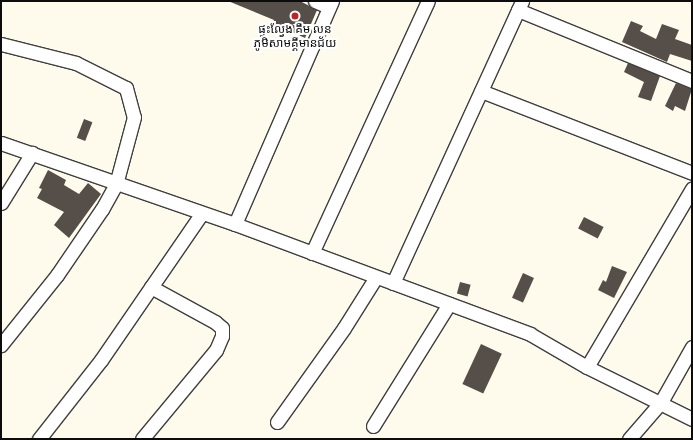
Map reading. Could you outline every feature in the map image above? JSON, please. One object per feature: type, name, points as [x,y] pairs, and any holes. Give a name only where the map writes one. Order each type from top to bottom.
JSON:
[{"type":"street","points":[[235,224],[330,4],[314,1]]},
{"type":"street","points":[[312,253],[428,1]]},
{"type":"street","points":[[393,283],[520,6],[692,81]]},
{"type":"street","points":[[1,44],[76,62],[126,88],[134,117],[116,184],[57,275],[1,345]]},
{"type":"street","points":[[481,91],[692,173]]},
{"type":"street","points":[[1,143],[235,224],[530,334],[587,367],[692,419]]},
{"type":"street","points":[[1,203],[32,153]]},
{"type":"street","points":[[587,367],[692,189]]},
{"type":"street","points":[[38,439],[101,360],[202,213]]},
{"type":"street","points":[[277,422],[344,328],[376,277]]},
{"type":"street","points":[[142,439],[216,350],[222,336],[222,328],[215,322],[151,287]]},
{"type":"street","points":[[373,426],[449,304]]},
{"type":"street","points":[[629,439],[660,402],[692,347]]},
{"type":"building","name":"ផ្ទះល្វែង គឹម លន ភូមិសាមគ្គីមានជ័យ","points":[[228,1],[300,1],[317,10],[305,38],[273,23],[274,20]]},
{"type":"building","points":[[631,21],[643,26],[640,31],[656,39],[662,24],[679,30],[675,39],[692,45],[692,61],[670,54],[667,62],[622,42]]},
{"type":"building","points":[[628,63],[660,76],[651,101],[638,97],[644,82],[624,72]]},
{"type":"building","points":[[676,83],[692,89],[685,111],[675,106],[673,111],[665,106]]},
{"type":"building","points":[[84,119],[92,122],[85,141],[77,138]]},
{"type":"building","points":[[48,170],[66,180],[64,185],[79,194],[88,183],[101,194],[69,238],[54,225],[64,212],[37,198],[42,189],[39,188]]},
{"type":"building","points":[[584,217],[604,227],[598,239],[578,229]]},
{"type":"building","points":[[612,266],[627,272],[614,298],[598,290],[603,280],[606,282]]},
{"type":"building","points":[[523,273],[534,278],[523,303],[512,298]]},
{"type":"building","points":[[460,282],[471,285],[468,296],[457,294]]},
{"type":"building","points":[[481,344],[502,354],[483,394],[462,384]]},
{"type":"place","name":"ផ្ទះល្វែង គឹម លន ភូមិសាមគ្គីមានជ័យ","points":[[295,16]]}]
